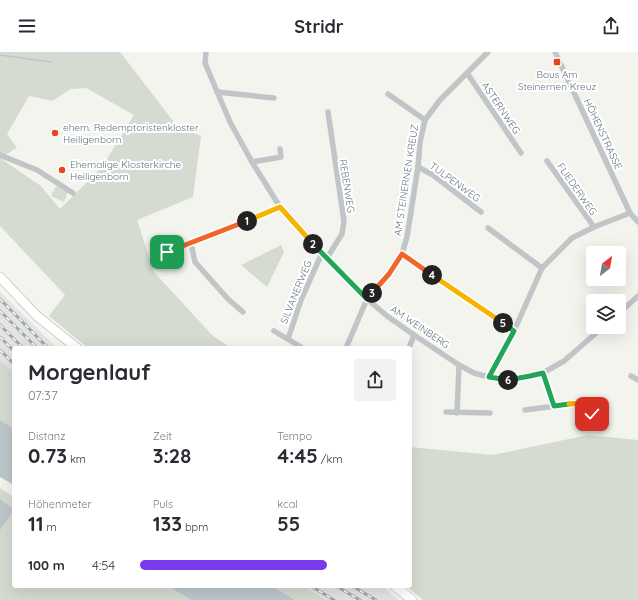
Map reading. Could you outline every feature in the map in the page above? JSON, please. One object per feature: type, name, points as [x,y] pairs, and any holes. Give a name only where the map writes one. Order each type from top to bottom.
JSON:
[{"type":"main road","points":[[0,277],[38,316],[75,346]]},
{"type":"main road","points":[[397,588],[412,600]]},
{"type":"street","name":"AM WEINBERG","points":[[206,52],[205,63],[230,122],[252,162],[280,207],[367,299],[414,335],[474,373],[510,380],[543,373],[564,361],[595,334]]},
{"type":"street","name":"AM STEINERNEN KREUZ","points":[[347,346],[367,299],[389,274],[402,254],[407,237],[418,167],[420,142],[425,120],[440,100],[488,52]]},
{"type":"street","name":"HÖHENSTRASSE","points":[[555,52],[630,213],[638,222]]},
{"type":"street","name":"ASTERNWEG","points":[[467,73],[521,153]]},
{"type":"street","points":[[217,92],[274,98]]},
{"type":"street","points":[[388,94],[425,120]]},
{"type":"street","name":"REBENWEG","points":[[327,258],[342,234],[344,221],[328,112]]},
{"type":"street","points":[[252,162],[281,157],[280,149]]},
{"type":"street","points":[[0,154],[37,170],[73,193]]},
{"type":"street","name":"FLIEDERWEG","points":[[546,161],[594,228]]},
{"type":"street","name":"TULPENWEG","points":[[418,167],[433,175],[481,212]]},
{"type":"street","points":[[167,252],[280,207]]},
{"type":"street","points":[[489,377],[514,331],[542,268],[572,238],[630,213]]},
{"type":"street","points":[[488,228],[542,268]]},
{"type":"street","points":[[192,243],[195,262],[228,299],[243,312]]},
{"type":"street","name":"SILVANERWEG","points":[[288,339],[301,300],[322,253]]},
{"type":"street","points":[[402,254],[514,331]]},
{"type":"street","points":[[626,307],[638,296]]},
{"type":"street","name":"SILVANERWEG","points":[[274,331],[299,346]]},
{"type":"street","points":[[410,346],[414,335]]},
{"type":"street","points":[[457,413],[460,365]]},
{"type":"street","points":[[543,373],[554,406]]},
{"type":"street","points":[[631,376],[638,380]]},
{"type":"street","points":[[525,410],[578,403],[585,406],[593,416]]},
{"type":"street","points":[[446,412],[490,413]]},
{"type":"shaded area","points":[[0,52],[120,52],[177,126],[201,136],[193,197],[137,220],[154,272],[212,335],[228,346],[86,346],[49,316],[65,295],[0,226]],"holes":[[[86,88],[134,115],[102,167],[60,209],[41,186],[0,158],[17,148],[7,134],[29,96],[52,101],[71,89]]]},
{"type":"shaded area","points":[[56,186],[68,192],[64,202],[51,196]]},
{"type":"shaded area","points":[[281,245],[284,252],[267,287],[241,265]]},
{"type":"shaded area","points":[[0,292],[55,346],[12,346],[12,401],[0,384]]},
{"type":"shaded area","points":[[0,361],[12,371],[12,428],[0,420]]},
{"type":"shaded area","points":[[0,420],[12,428],[12,484],[0,477]]},
{"type":"shaded area","points":[[588,435],[638,440],[638,600],[423,600],[408,588],[412,588],[412,447],[493,455]]},
{"type":"shaded area","points":[[0,488],[12,496],[12,588],[171,588],[191,600],[0,600]]},
{"type":"shaded area","points":[[0,499],[12,508],[12,513],[0,530]]},
{"type":"shaded area","points":[[171,588],[275,588],[295,600],[191,600]]},
{"type":"shaded area","points":[[275,588],[306,588],[326,600],[295,600]]},
{"type":"shaded area","points":[[276,588],[384,588],[398,600],[295,600]]},
{"type":"waterway","points":[[0,55],[52,62]]},
{"type":"railway","points":[[0,299],[46,346]]},
{"type":"railway","points":[[0,311],[35,346]]},
{"type":"railway","points":[[0,325],[21,346]]},
{"type":"railway","points":[[0,337],[12,349]]},
{"type":"railway","points":[[0,350],[12,362]]},
{"type":"railway","points":[[314,588],[334,600]]},
{"type":"railway","points":[[339,588],[360,600]]},
{"type":"railway","points":[[355,588],[376,600]]},
{"type":"place","name":"Bous Am Steinernen Kreuz","points":[[557,62]]},
{"type":"place","name":"ehem. Redemptoristenkloster Heiligenborn","points":[[55,133]]},
{"type":"place","name":"Ehemalige Klosterkirche Heiligenborn","points":[[62,170]]},
{"type":"route","points":[[167,252],[280,207],[306,237],[367,299],[389,274],[402,254],[514,331],[489,377],[510,380],[543,373],[554,406],[578,403],[585,406],[592,414]]}]
